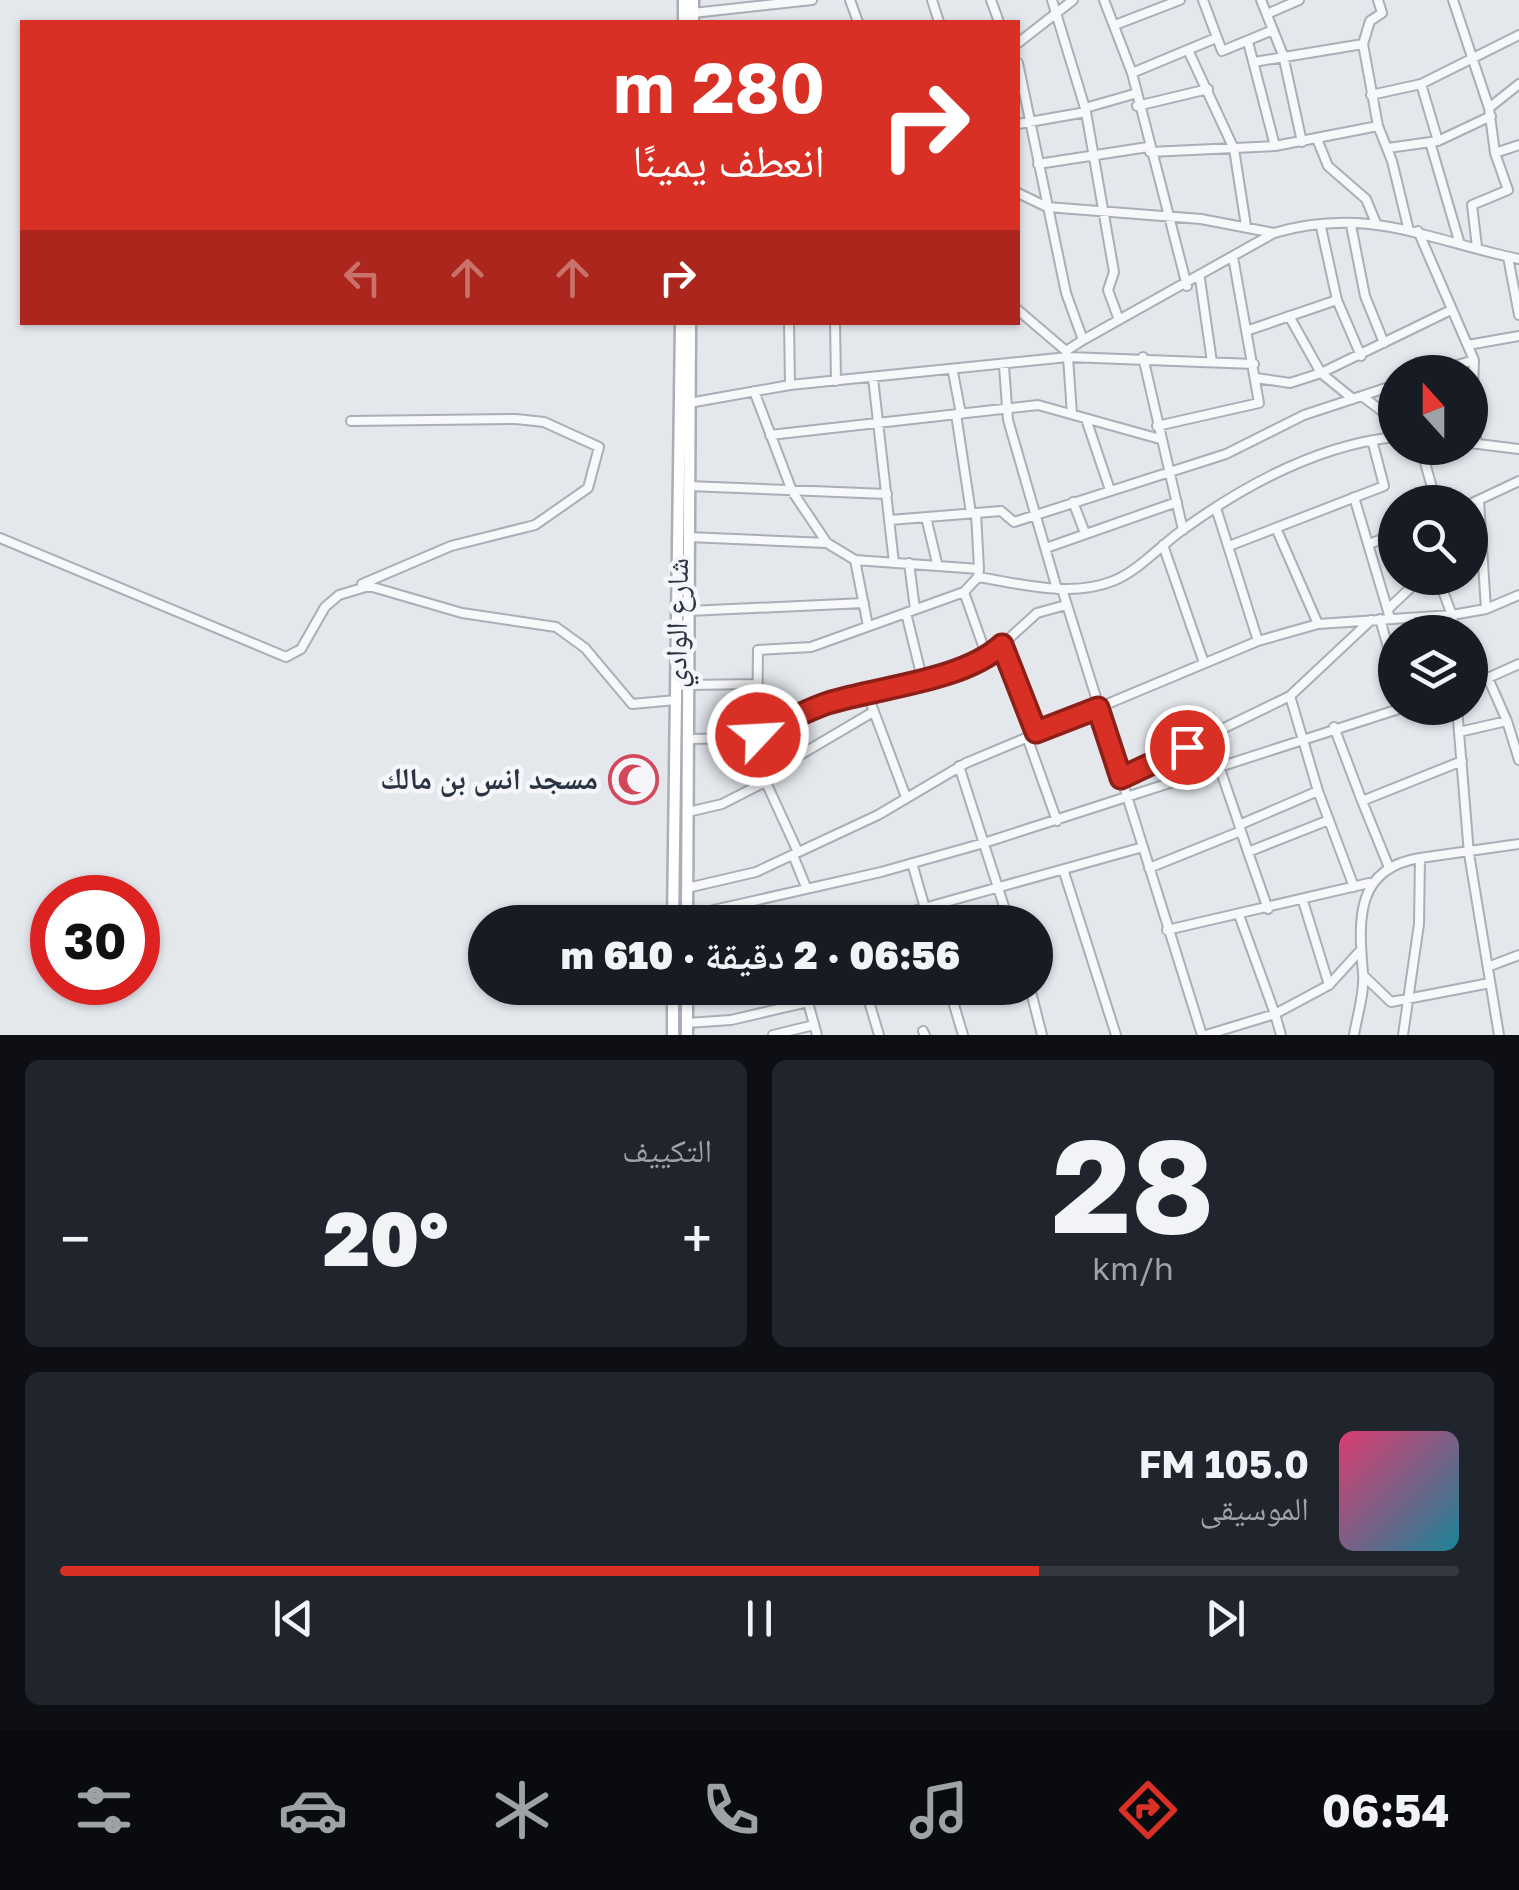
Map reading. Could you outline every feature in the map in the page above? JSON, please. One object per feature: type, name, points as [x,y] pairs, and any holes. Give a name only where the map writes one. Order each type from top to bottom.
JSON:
[{"type":"main road","points":[[693,0],[693,18]]},
{"type":"main road","name":"شارع الوادي","points":[[680,325],[688,486],[687,905]]},
{"type":"main road","name":"شارع الوادي","points":[[673,905],[676,700],[690,325]]},
{"type":"main road","points":[[673,1005],[673,1035]]},
{"type":"street","points":[[693,18],[750,3],[812,0]]},
{"type":"street","points":[[1052,0],[1085,110],[1114,272],[1109,295],[1119,320]]},
{"type":"street","points":[[1020,41],[1073,0]]},
{"type":"street","points":[[1104,0],[1132,73],[1134,94],[1186,286]]},
{"type":"street","points":[[1115,24],[1180,0]]},
{"type":"street","points":[[1203,0],[1222,51],[1274,30]]},
{"type":"street","points":[[1262,0],[1283,55],[1302,142]]},
{"type":"street","points":[[1267,14],[1299,0]]},
{"type":"street","points":[[1378,0],[1382,13],[1370,21],[1363,44],[1378,126],[1413,229],[1472,355]]},
{"type":"street","points":[[1456,1],[1490,112],[1496,153],[1508,190]]},
{"type":"street","points":[[1372,95],[1421,84],[1472,62],[1519,35]]},
{"type":"street","points":[[1132,73],[1216,38]]},
{"type":"street","points":[[1248,42],[1275,146]]},
{"type":"street","points":[[1254,62],[1363,44]]},
{"type":"street","points":[[1188,50],[1234,149],[1246,226]]},
{"type":"street","points":[[1020,72],[1066,293],[1084,340]]},
{"type":"street","points":[[1421,84],[1459,242]]},
{"type":"street","points":[[1388,148],[1434,142],[1490,112],[1519,84]]},
{"type":"street","points":[[1138,106],[1208,89]]},
{"type":"street","points":[[1020,124],[1085,110],[1134,94]]},
{"type":"street","points":[[1038,164],[1149,149],[1275,146],[1378,126]]},
{"type":"street","points":[[1317,139],[1328,166],[1366,200],[1376,223]]},
{"type":"street","points":[[1496,153],[1519,144]]},
{"type":"street","points":[[1478,247],[1472,205],[1519,188]]},
{"type":"street","points":[[1020,193],[1047,207],[1166,216],[1274,233],[1376,223],[1413,229],[1519,259]]},
{"type":"street","points":[[1351,225],[1365,296],[1384,343]]},
{"type":"street","points":[[1320,227],[1338,300],[1360,356]]},
{"type":"street","points":[[1066,354],[1084,340],[1274,233]]},
{"type":"street","points":[[1157,426],[1258,404],[1249,330],[1234,257]]},
{"type":"street","points":[[1508,257],[1519,315]]},
{"type":"street","points":[[1200,278],[1212,362]]},
{"type":"street","points":[[1249,330],[1338,300]]},
{"type":"street","points":[[1256,378],[1290,383],[1360,356],[1451,310]]},
{"type":"street","points":[[1020,312],[1066,354],[1072,414]]},
{"type":"street","points":[[1290,316],[1321,372],[1378,410]]},
{"type":"street","points":[[789,325],[790,385]]},
{"type":"street","points":[[835,325],[836,381]]},
{"type":"street","points":[[1468,345],[1519,336]]},
{"type":"street","points":[[686,396],[953,372],[1066,354],[1254,364]]},
{"type":"street","points":[[1143,357],[1182,530]]},
{"type":"street","points":[[1004,366],[1006,409],[1036,515],[1204,1035],[1275,1014],[1329,985],[1358,952]]},
{"type":"street","points":[[758,735],[758,650],[803,648],[868,626],[964,592],[979,573],[953,372]]},
{"type":"street","points":[[873,378],[894,562]]},
{"type":"street","points":[[754,391],[792,492],[828,543],[855,560],[937,563],[1059,589],[1112,581],[1182,530],[1271,474],[1378,439]]},
{"type":"street","points":[[890,520],[1004,512],[1010,522],[1255,442],[1304,415],[1378,391]]},
{"type":"street","points":[[770,435],[1038,405],[1160,439]]},
{"type":"street","points":[[1086,419],[1110,490]]},
{"type":"street","points":[[0,538],[286,657],[298,653],[324,607],[354,588],[427,554],[535,525],[588,488],[599,447],[544,422],[351,420]]},
{"type":"street","points":[[1228,546],[1386,484],[1372,440]]},
{"type":"street","points":[[1488,446],[1519,449]]},
{"type":"street","points":[[1488,496],[1519,481]]},
{"type":"street","points":[[688,486],[887,494]]},
{"type":"street","points":[[1354,497],[1369,544],[1382,615]]},
{"type":"street","points":[[1073,502],[1085,533]]},
{"type":"street","points":[[1046,548],[1177,502]]},
{"type":"street","points":[[1216,508],[1258,641]]},
{"type":"street","points":[[926,518],[937,563]]},
{"type":"street","points":[[1276,528],[1318,624]]},
{"type":"street","points":[[688,537],[828,543]]},
{"type":"street","points":[[1369,544],[1378,541]]},
{"type":"street","points":[[1163,545],[1204,663]]},
{"type":"street","points":[[855,560],[868,626]]},
{"type":"street","points":[[909,563],[911,611],[922,678]]},
{"type":"street","points":[[354,588],[389,589],[462,613],[556,627],[596,658],[632,704],[676,700]]},
{"type":"street","points":[[964,592],[987,657]]},
{"type":"street","points":[[1384,615],[1404,595]]},
{"type":"street","points":[[1444,595],[1452,615],[1486,609],[1519,595]]},
{"type":"street","points":[[1484,595],[1486,609]]},
{"type":"street","points":[[688,611],[864,603]]},
{"type":"street","points":[[688,740],[746,739],[818,706],[987,657],[1030,616],[1066,606]]},
{"type":"street","points":[[687,888],[738,879],[906,797],[959,766],[1258,641],[1318,624],[1378,617]]},
{"type":"street","points":[[1121,778],[1290,696],[1378,620]]},
{"type":"street","points":[[1002,645],[1057,821]]},
{"type":"street","points":[[1519,664],[1488,678],[1516,737],[1519,760]]},
{"type":"street","points":[[688,685],[756,684]]},
{"type":"street","points":[[867,693],[906,797]]},
{"type":"street","points":[[1290,696],[1318,791],[1354,887]]},
{"type":"street","points":[[688,812],[722,804],[873,712]]},
{"type":"street","points":[[739,905],[984,843],[1378,715]]},
{"type":"street","points":[[1458,732],[1507,721]]},
{"type":"street","points":[[1458,725],[1469,854],[1499,1035]]},
{"type":"street","points":[[1334,728],[1388,865]]},
{"type":"street","points":[[746,739],[796,853],[806,887]]},
{"type":"street","points":[[1187,747],[1196,774]]},
{"type":"street","points":[[1362,801],[1462,760]]},
{"type":"street","points":[[959,766],[1004,905]]},
{"type":"street","points":[[1219,766],[1268,908]]},
{"type":"street","points":[[1149,868],[1318,791]]},
{"type":"street","points":[[1248,852],[1329,820]]},
{"type":"street","points":[[1167,930],[1368,884],[1388,865],[1519,844]]},
{"type":"street","points":[[944,905],[1143,847]]},
{"type":"street","points":[[1403,1035],[1419,924],[1420,858]]},
{"type":"street","points":[[912,863],[924,905]]},
{"type":"street","points":[[1064,872],[1116,1035]]},
{"type":"street","points":[[1354,1035],[1364,976],[1358,952],[1368,884]]},
{"type":"street","points":[[1303,901],[1329,985]]},
{"type":"street","points":[[1240,915],[1281,1035]]},
{"type":"street","points":[[1490,966],[1519,955]]},
{"type":"street","points":[[1364,976],[1386,1001],[1490,982]]},
{"type":"street","points":[[687,1029],[795,1005]]},
{"type":"street","points":[[809,1005],[817,1035]]},
{"type":"street","points":[[870,1005],[880,1035]]},
{"type":"street","points":[[954,1005],[963,1035]]},
{"type":"street","points":[[1034,1005],[1042,1035]]},
{"type":"street","points":[[731,1020],[735,1035]]},
{"type":"street","points":[[773,1035],[814,1025]]},
{"type":"place","name":"مسجد انس بن مالك","points":[[633,779]]},
{"type":"route","points":[[758,735],[830,702],[954,670],[987,657],[1002,645],[1036,732],[1098,708],[1121,778],[1187,747]]}]
